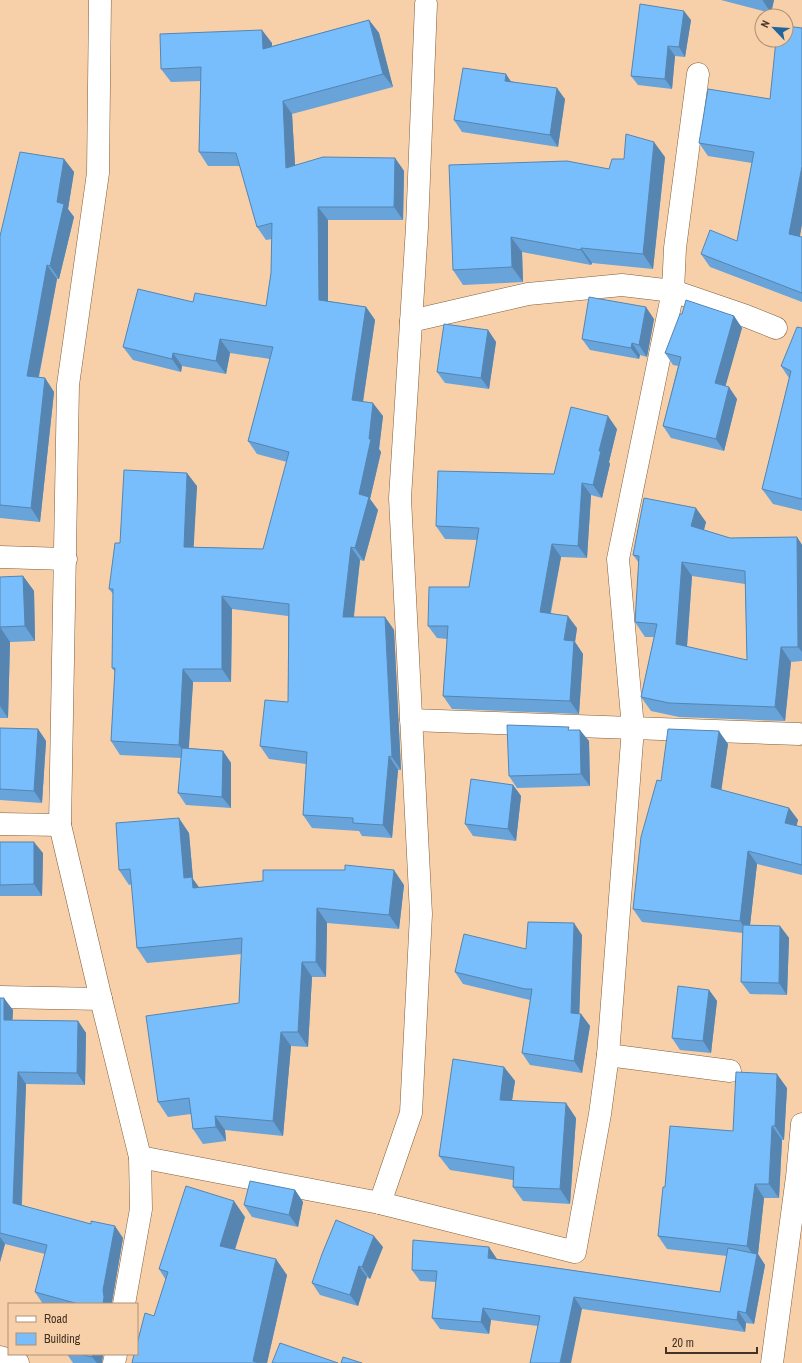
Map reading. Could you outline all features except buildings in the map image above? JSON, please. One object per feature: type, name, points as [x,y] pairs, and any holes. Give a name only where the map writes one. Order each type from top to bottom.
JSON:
[{"type":"street","points":[[100,0],[98,172],[68,385],[60,825],[140,1157],[141,1209],[124,1303]]},
{"type":"street","points":[[380,1203],[412,1113],[421,914],[400,498],[417,220],[426,4]]},
{"type":"street","points":[[140,1157],[380,1203],[575,1252],[600,1114],[608,1055],[633,728],[618,559],[673,290],[675,248],[698,74]]},
{"type":"street","points":[[411,321],[528,294],[622,285],[673,290],[776,328]]},
{"type":"street","points":[[0,557],[66,559]]},
{"type":"street","points":[[411,720],[801,736]]},
{"type":"street","points":[[0,824],[60,825]]},
{"type":"street","points":[[0,997],[101,999]]},
{"type":"street","points":[[608,1055],[730,1071]]},
{"type":"street","points":[[772,1363],[800,1177],[802,1124]]},
{"type":"street","points":[[0,1357],[18,1363]]}]
